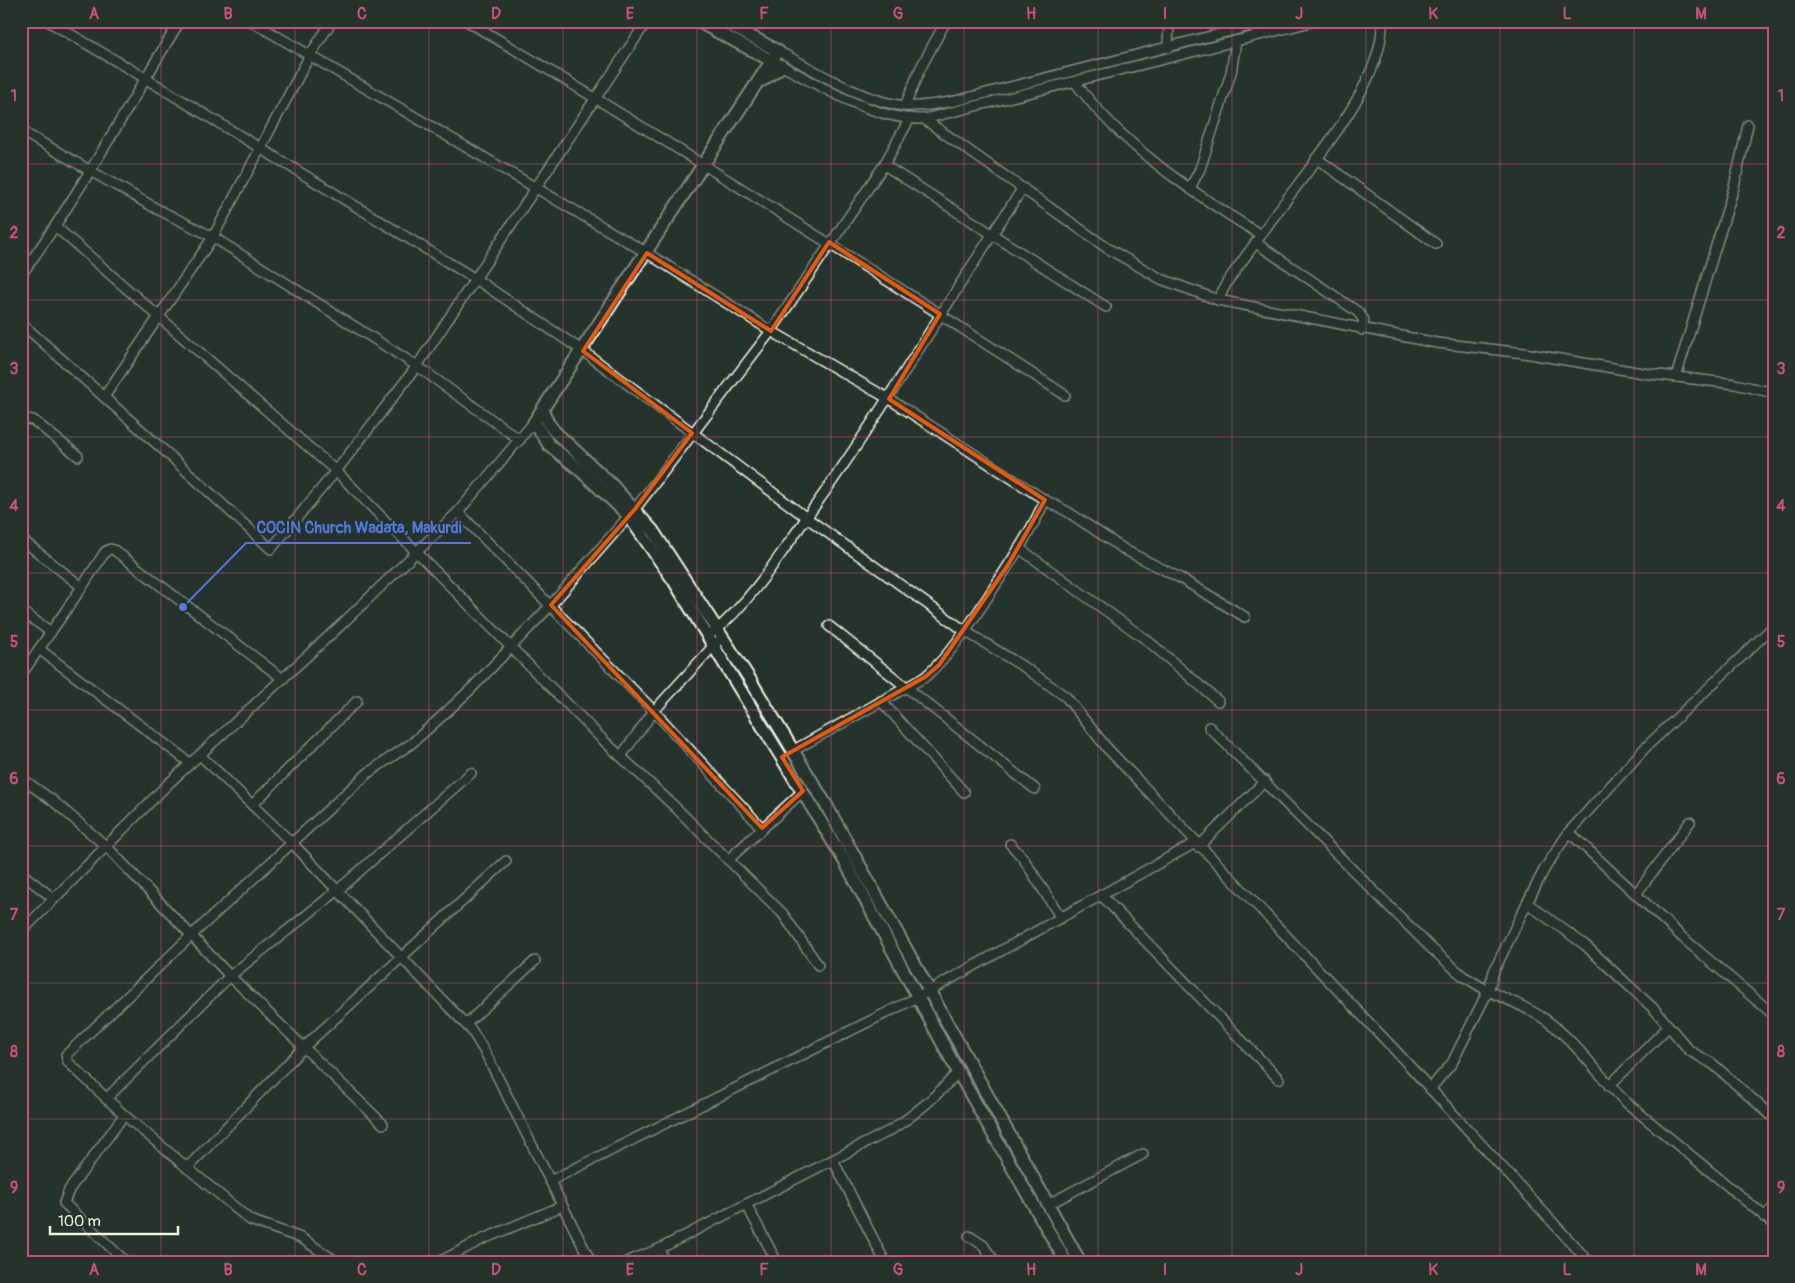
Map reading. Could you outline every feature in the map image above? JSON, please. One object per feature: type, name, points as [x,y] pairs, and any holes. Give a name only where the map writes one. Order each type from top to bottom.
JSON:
[{"type":"main road","points":[[697,21],[758,54],[777,59]]},
{"type":"main road","points":[[722,21],[777,59]]},
{"type":"main road","points":[[758,54],[758,84]]},
{"type":"main road","points":[[777,59],[758,84],[583,351],[534,422],[549,446],[653,530],[803,791],[1049,1204],[1080,1262]]},
{"type":"main road","points":[[543,411],[548,423],[555,432],[611,484],[632,512]]},
{"type":"main road","points":[[715,637],[794,750],[924,994],[958,1072],[1066,1262]]},
{"type":"street","points":[[48,21],[476,280],[583,351],[806,518],[965,631],[1027,670],[1066,698],[1107,748],[1430,1089],[1589,1262]]},
{"type":"street","points":[[21,275],[56,227],[91,172],[180,21]]},
{"type":"street","points":[[251,21],[647,253],[770,331],[889,399],[1125,550],[1180,578],[1245,617]]},
{"type":"street","points":[[104,397],[213,237],[310,55],[332,21]]},
{"type":"street","points":[[467,21],[596,97],[830,242],[1065,395]]},
{"type":"street","points":[[21,323],[168,454],[270,550],[274,548],[336,471],[418,366],[538,189],[596,97],[648,21]]},
{"type":"street","points":[[905,106],[920,69],[946,21]]},
{"type":"street","points":[[1168,48],[1169,21]]},
{"type":"street","points":[[777,59],[880,100],[905,106],[930,106],[1270,21]]},
{"type":"street","points":[[777,59],[849,100],[893,116],[924,119],[1315,21]]},
{"type":"street","points":[[1218,300],[1227,282],[1337,131],[1368,78],[1379,52],[1382,21]]},
{"type":"street","points":[[1190,188],[1200,169],[1231,73],[1236,41]]},
{"type":"street","points":[[1075,82],[1093,107],[1143,152],[1358,312],[1364,320],[1362,330]]},
{"type":"street","points":[[337,1262],[300,1238],[250,1220],[106,1100],[68,1062],[66,1058],[67,1052],[368,773],[412,742],[433,724],[551,605],[632,512],[770,331],[884,166],[910,118]]},
{"type":"street","points":[[924,119],[971,154],[1023,188],[1107,248],[1161,279],[1218,300],[1362,330],[1438,343],[1524,353],[1676,377],[1735,384],[1774,393]]},
{"type":"street","points":[[1676,377],[1734,187],[1748,125]]},
{"type":"street","points":[[21,131],[157,209],[213,237],[418,366],[520,440]]},
{"type":"street","points":[[1316,158],[1436,244]]},
{"type":"street","points":[[884,166],[1106,307]]},
{"type":"street","points":[[621,756],[654,711],[777,560],[889,399],[940,314],[1023,188]]},
{"type":"street","points":[[56,227],[160,315],[336,471],[415,552],[783,914],[818,965]]},
{"type":"street","points":[[21,418],[33,420],[78,456]]},
{"type":"street","points":[[21,932],[190,763],[283,678],[458,512],[534,422]]},
{"type":"street","points":[[794,750],[925,677],[939,665],[965,631],[1019,548],[1045,500]]},
{"type":"street","points":[[458,512],[500,557],[551,605],[654,711],[762,828]]},
{"type":"street","points":[[21,539],[82,586]]},
{"type":"street","points":[[1019,548],[1148,641],[1218,701]]},
{"type":"street","points":[[21,675],[105,552],[110,549],[114,550],[283,678]]},
{"type":"street","points":[[21,611],[51,632]]},
{"type":"street","points":[[829,626],[1035,789]]},
{"type":"street","points":[[1430,1089],[1452,1063],[1488,991],[1494,971],[1526,903],[1545,868],[1569,832],[1645,748],[1774,626]]},
{"type":"street","points":[[39,649],[190,763]]},
{"type":"street","points":[[252,805],[357,701]]},
{"type":"street","points":[[881,701],[964,792]]},
{"type":"street","points":[[1209,727],[1432,948],[1463,976],[1488,991],[1546,1020],[1577,1048],[1609,1086],[1774,1224]]},
{"type":"street","points":[[200,754],[293,844],[466,1024],[486,1054],[591,1262]]},
{"type":"street","points":[[106,1100],[230,976],[337,891],[471,772]]},
{"type":"street","points":[[21,778],[52,800],[107,847],[230,976],[383,1124]]},
{"type":"street","points":[[550,1181],[924,994],[1101,895],[1197,845],[1265,781]]},
{"type":"street","points":[[728,860],[803,791]]},
{"type":"street","points":[[1636,894],[1690,822]]},
{"type":"street","points":[[1569,832],[1636,894],[1774,1015]]},
{"type":"street","points":[[1010,844],[1023,858],[1061,918]]},
{"type":"street","points":[[187,1168],[304,1047],[506,861]]},
{"type":"street","points":[[21,873],[54,899]]},
{"type":"street","points":[[1101,895],[1279,1079]]},
{"type":"street","points":[[1526,903],[1585,945],[1654,1010],[1690,1051],[1713,1064],[1774,1118]]},
{"type":"street","points":[[466,1024],[535,962]]},
{"type":"street","points":[[1609,1086],[1668,1027]]},
{"type":"street","points":[[626,1262],[659,1249],[907,1120],[945,1087],[958,1072]]},
{"type":"street","points":[[124,1115],[69,1190],[64,1203],[126,1262]]},
{"type":"street","points":[[1049,1204],[1144,1154]]},
{"type":"street","points":[[833,1160],[885,1262]]},
{"type":"street","points":[[746,1204],[777,1262]]},
{"type":"street","points":[[439,1262],[481,1240],[562,1206]]},
{"type":"street","points":[[1764,1217],[1774,1207]]},
{"type":"street","points":[[969,1236],[982,1245],[995,1262]]},
{"type":"street","points":[[659,1249],[665,1262]]},
{"type":"highlighted area","points":[[829,242],[940,314],[889,399],[1045,500],[1008,565],[939,665],[925,677],[782,757],[803,791],[762,828],[551,605],[635,509],[692,433],[583,351],[647,253],[771,331]]},
{"type":"place","name":"COCIN Church Wadata, Makurdi","points":[[183,607]]}]
